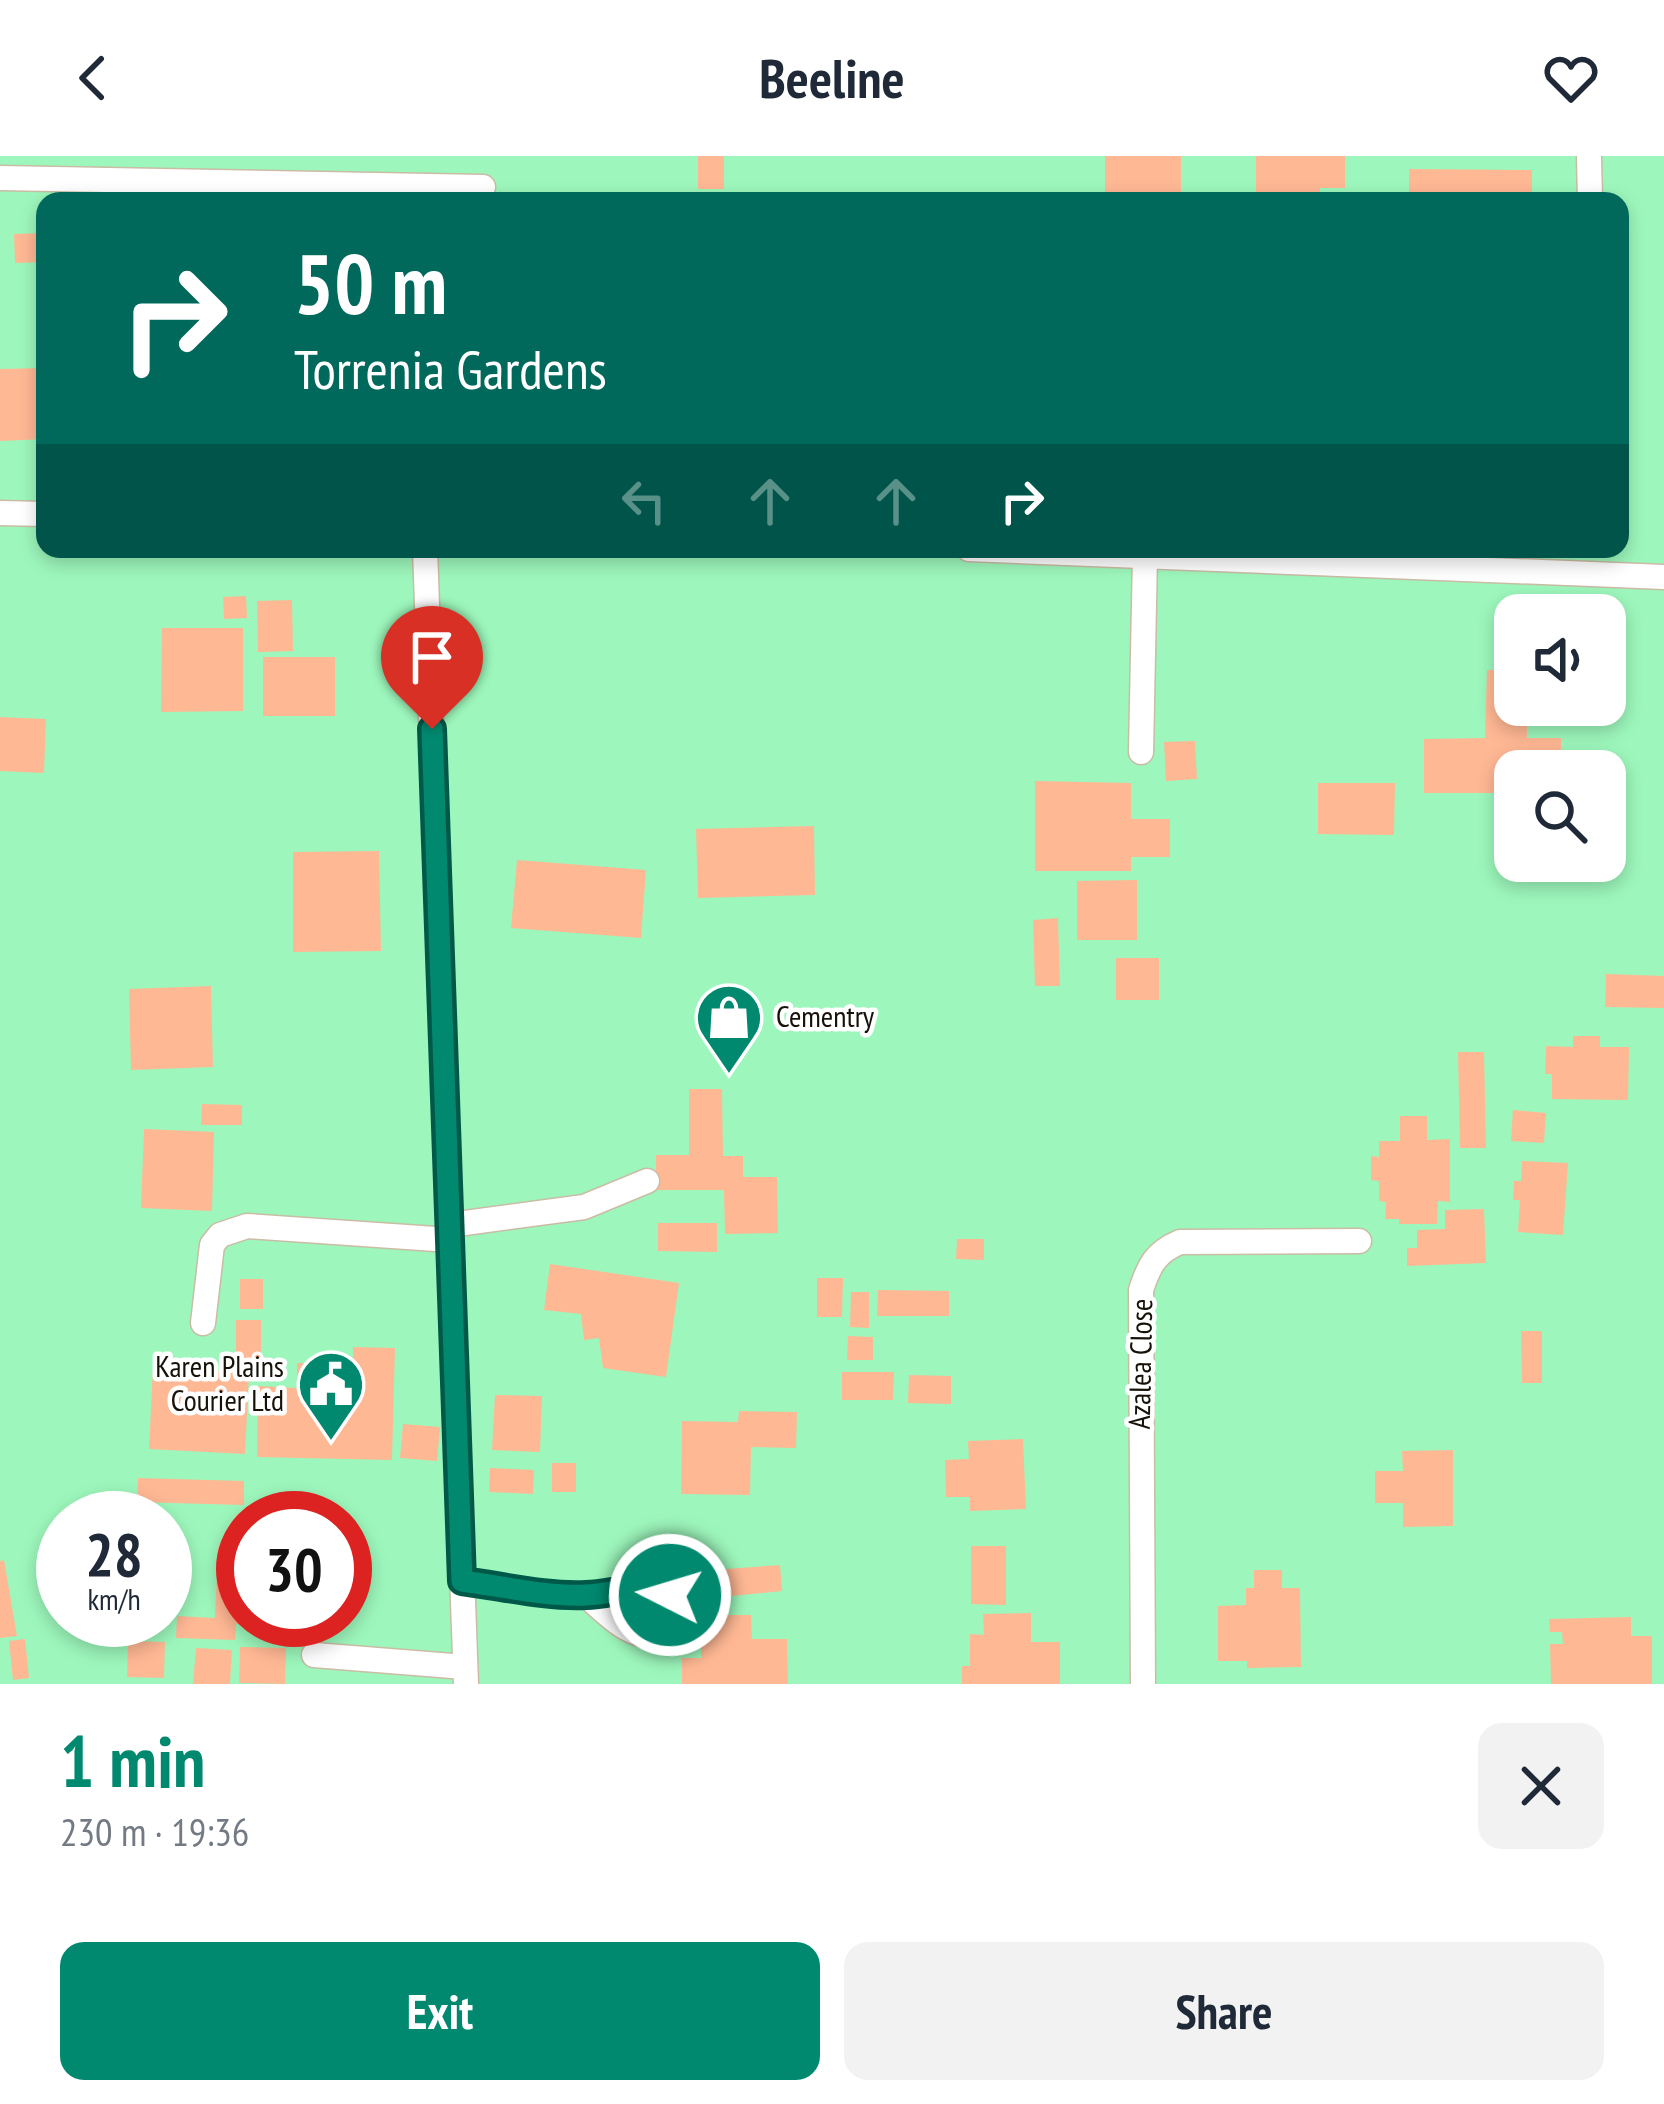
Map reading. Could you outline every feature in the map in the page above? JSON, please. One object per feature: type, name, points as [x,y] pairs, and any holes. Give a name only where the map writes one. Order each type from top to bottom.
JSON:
[{"type":"street","points":[[1589,156],[1590,192]]},
{"type":"street","points":[[0,178],[483,187]]},
{"type":"street","points":[[0,513],[36,514]]},
{"type":"street","points":[[314,1655],[466,1676],[425,558]]},
{"type":"street","points":[[1141,752],[1144,558]]},
{"type":"street","points":[[1370,558],[1596,561],[1664,577]]},
{"type":"street","points":[[203,1323],[212,1245],[231,1229],[450,1232],[584,1207],[646,1181]]},
{"type":"street","name":"Azalea Close","points":[[1143,1684],[1141,1290],[1148,1268],[1160,1251],[1180,1242],[1359,1241]]},
{"type":"street","points":[[462,1581],[586,1595]]},
{"type":"green space","points":[[0,156],[1664,156],[1664,1684],[0,1684]]},
{"type":"building","points":[[698,156],[724,156],[724,189],[698,189]]},
{"type":"building","points":[[1105,156],[1181,156],[1181,192],[1105,192]]},
{"type":"building","points":[[1256,156],[1345,156],[1345,188],[1256,192]]},
{"type":"building","points":[[1409,169],[1532,170],[1532,192],[1409,192]]},
{"type":"building","points":[[36,233],[36,262],[15,263],[14,234]]},
{"type":"building","points":[[36,368],[36,439],[0,441],[0,369]]},
{"type":"building","points":[[246,596],[247,618],[224,619],[223,597]]},
{"type":"building","points":[[292,600],[293,651],[258,652],[257,601]]},
{"type":"building","points":[[162,628],[243,628],[243,711],[161,712]]},
{"type":"building","points":[[263,657],[335,657],[335,716],[263,716]]},
{"type":"building","points":[[1487,670],[1494,670],[1494,726],[1527,726],[1527,738],[1561,738],[1561,750],[1494,750],[1494,793],[1424,793],[1424,739],[1485,738]]},
{"type":"building","points":[[0,717],[46,719],[44,773],[0,771]]},
{"type":"building","points":[[1195,741],[1197,779],[1166,781],[1164,742]]},
{"type":"building","points":[[1035,781],[1131,783],[1131,819],[1170,819],[1170,857],[1131,857],[1131,871],[1035,871]]},
{"type":"building","points":[[1318,783],[1395,783],[1394,835],[1318,834]]},
{"type":"building","points":[[814,826],[815,895],[698,898],[696,829]]},
{"type":"building","points":[[379,851],[381,951],[293,952],[293,852]]},
{"type":"building","points":[[517,860],[646,870],[641,938],[511,928]]},
{"type":"building","points":[[1137,880],[1137,940],[1077,940],[1077,881]]},
{"type":"building","points":[[1058,918],[1060,986],[1035,986],[1033,920]]},
{"type":"building","points":[[1116,958],[1159,958],[1159,1000],[1116,1000]]},
{"type":"building","points":[[1606,974],[1664,976],[1664,1008],[1605,1007]]},
{"type":"building","points":[[211,986],[213,1067],[131,1070],[129,989]]},
{"type":"building","points":[[1573,1036],[1600,1036],[1600,1047],[1629,1047],[1628,1100],[1552,1099],[1552,1074],[1545,1074],[1546,1046],[1573,1047]]},
{"type":"building","points":[[1458,1052],[1484,1052],[1486,1148],[1460,1148]]},
{"type":"building","points":[[689,1089],[722,1089],[723,1156],[743,1156],[743,1177],[777,1177],[778,1233],[725,1234],[724,1190],[656,1190],[656,1155],[689,1155]]},
{"type":"building","points":[[202,1104],[242,1105],[242,1125],[201,1125]]},
{"type":"building","points":[[1513,1110],[1546,1113],[1544,1143],[1511,1141]]},
{"type":"building","points":[[1400,1116],[1427,1116],[1427,1140],[1450,1139],[1450,1202],[1438,1201],[1437,1224],[1399,1224],[1399,1219],[1385,1219],[1386,1202],[1379,1201],[1379,1181],[1371,1180],[1371,1156],[1379,1157],[1379,1141],[1400,1141]]},
{"type":"building","points":[[144,1129],[214,1132],[212,1211],[141,1208]]},
{"type":"building","points":[[1522,1161],[1568,1163],[1563,1235],[1518,1232],[1520,1200],[1513,1200],[1514,1181],[1521,1181]]},
{"type":"building","points":[[1484,1209],[1486,1263],[1407,1266],[1407,1248],[1417,1248],[1417,1230],[1445,1229],[1445,1210]]},
{"type":"building","points":[[658,1223],[717,1223],[717,1252],[658,1251]]},
{"type":"building","points":[[957,1239],[984,1239],[984,1260],[956,1259]]},
{"type":"building","points":[[550,1264],[679,1283],[666,1377],[603,1368],[599,1338],[584,1340],[581,1314],[544,1310]]},
{"type":"building","points":[[817,1278],[843,1278],[842,1317],[817,1317]]},
{"type":"building","points":[[240,1279],[263,1279],[263,1309],[240,1309]]},
{"type":"building","points":[[878,1290],[949,1291],[949,1316],[877,1316]]},
{"type":"building","points":[[851,1292],[869,1292],[869,1328],[850,1327]]},
{"type":"building","points":[[236,1320],[261,1320],[261,1358],[236,1358]]},
{"type":"building","points":[[1521,1331],[1542,1331],[1542,1383],[1522,1383]]},
{"type":"building","points":[[848,1336],[873,1337],[873,1360],[847,1360]]},
{"type":"building","points":[[353,1347],[395,1348],[392,1460],[257,1457],[258,1386],[297,1388],[297,1363],[353,1364]]},
{"type":"building","points":[[153,1368],[249,1372],[245,1454],[149,1449]]},
{"type":"building","points":[[842,1372],[894,1372],[893,1400],[842,1400]]},
{"type":"building","points":[[909,1375],[951,1376],[951,1404],[908,1403]]},
{"type":"building","points":[[495,1395],[542,1396],[540,1452],[492,1450]]},
{"type":"building","points":[[739,1411],[797,1412],[796,1448],[751,1447],[750,1495],[681,1494],[682,1421],[738,1422]]},
{"type":"building","points":[[403,1424],[440,1427],[437,1461],[400,1458]]},
{"type":"building","points":[[1023,1439],[1026,1509],[970,1511],[970,1497],[946,1497],[945,1460],[969,1459],[968,1441]]},
{"type":"building","points":[[1453,1450],[1453,1526],[1403,1527],[1403,1503],[1375,1503],[1375,1471],[1403,1471],[1402,1451]]},
{"type":"building","points":[[552,1463],[576,1463],[576,1492],[552,1492]]},
{"type":"building","points":[[490,1468],[534,1470],[533,1494],[489,1492]]},
{"type":"building","points":[[138,1478],[244,1481],[244,1491],[216,1491],[216,1504],[192,1504],[192,1491],[137,1491]]},
{"type":"building","points":[[971,1546],[1006,1546],[1006,1605],[971,1604]]},
{"type":"building","points":[[688,1548],[689,1578],[641,1580],[640,1550]]},
{"type":"building","points":[[4,1560],[17,1636],[0,1638],[0,1561]]},
{"type":"building","points":[[780,1565],[782,1591],[700,1599],[698,1571]]},
{"type":"building","points":[[1254,1570],[1282,1570],[1282,1588],[1300,1588],[1301,1667],[1247,1668],[1247,1661],[1218,1661],[1218,1606],[1246,1605],[1246,1588],[1254,1588]]},
{"type":"building","points":[[216,1594],[216,1639],[192,1639],[192,1617],[215,1618]]},
{"type":"building","points":[[1031,1613],[1031,1642],[1060,1642],[1060,1684],[962,1684],[962,1666],[970,1666],[970,1634],[984,1635],[983,1614]]},
{"type":"building","points":[[701,1615],[751,1615],[752,1639],[787,1639],[788,1684],[682,1684],[682,1658],[701,1658]]},
{"type":"building","points":[[1631,1617],[1631,1636],[1652,1636],[1652,1684],[1551,1684],[1550,1644],[1563,1644],[1562,1632],[1550,1632],[1549,1619]]},
{"type":"building","points":[[25,1639],[29,1678],[13,1680],[9,1641]]},
{"type":"building","points":[[128,1647],[165,1647],[164,1678],[127,1677]]},
{"type":"building","points":[[240,1647],[286,1648],[285,1684],[239,1683]]},
{"type":"building","points":[[196,1648],[232,1650],[230,1684],[193,1684]]},
{"type":"place","name":"Cementry","points":[[729,1076]]},
{"type":"place","name":"Karen Plains Courier Ltd","points":[[331,1443]]},
{"type":"route","points":[[432,729],[462,1581],[586,1595],[657,1588],[670,1595]]}]
